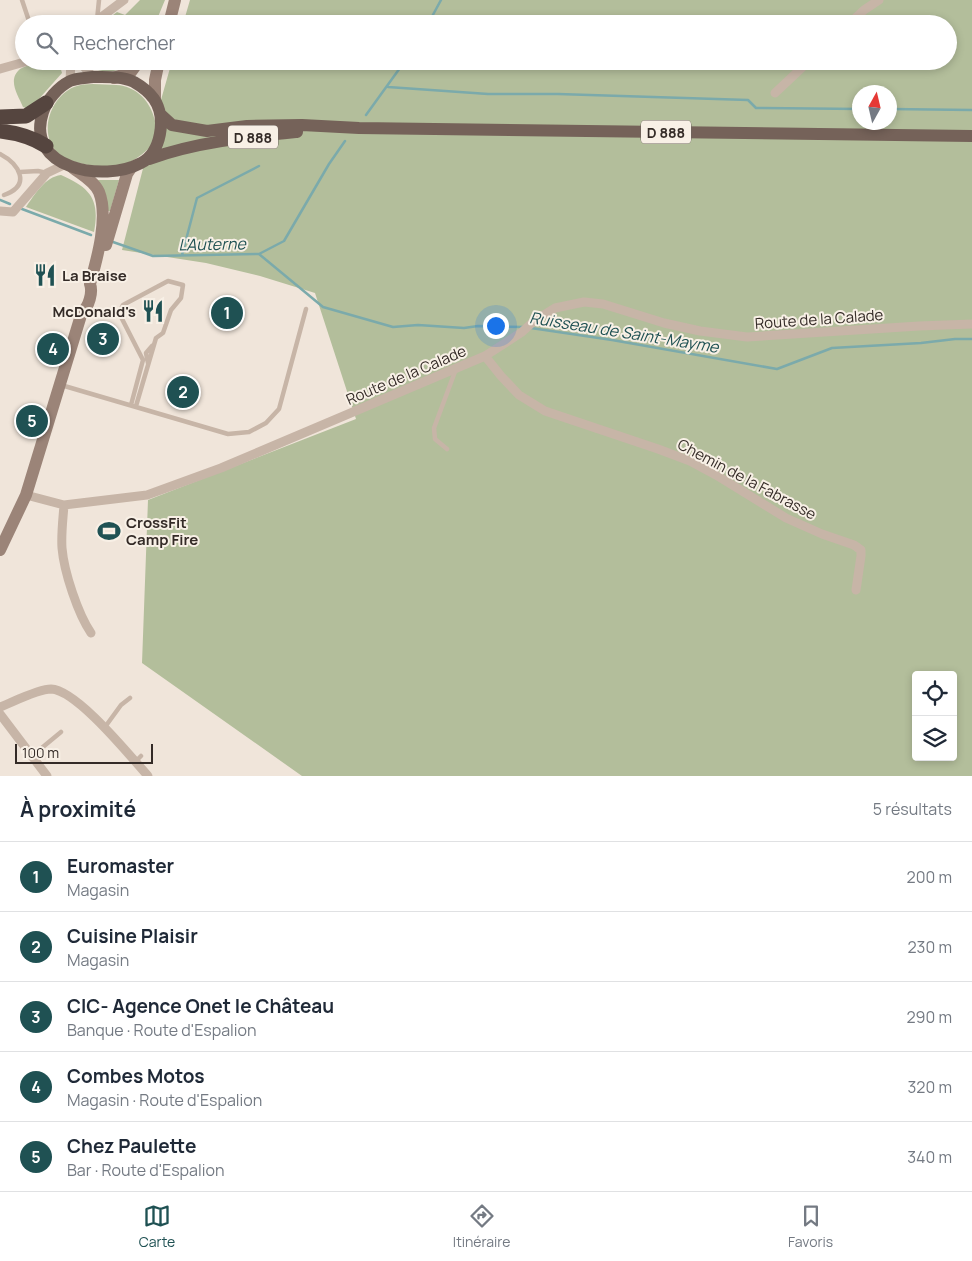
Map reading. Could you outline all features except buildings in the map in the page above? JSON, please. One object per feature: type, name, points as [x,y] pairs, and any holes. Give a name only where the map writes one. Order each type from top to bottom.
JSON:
[{"type":"highway","points":[[0,117],[26,116],[46,103]]},
{"type":"highway","points":[[0,131],[36,140],[49,150]]},
{"type":"main road","points":[[168,15],[175,1]]},
{"type":"main road","points":[[171,15],[175,1]]},
{"type":"main road","points":[[114,78],[132,70]]},
{"type":"main road","points":[[69,166],[94,173],[117,172],[131,168],[149,159],[158,144],[161,128],[160,114],[155,100],[157,70]]},
{"type":"main road","points":[[95,268],[103,209],[98,191],[89,180],[58,160],[49,150],[41,133],[41,118],[46,103],[70,81],[92,76],[132,81],[143,88],[155,100]]},
{"type":"main road","name":"D 888","points":[[160,114],[172,125],[207,131],[247,126],[284,125],[359,128],[972,136]]},
{"type":"main road","name":"D 888","points":[[149,159],[173,150],[249,137],[359,128]]},
{"type":"main road","points":[[0,550],[26,494],[82,312],[80,307],[86,288],[90,284],[106,244],[127,174],[131,168]]},
{"type":"street","points":[[104,15],[124,0]]},
{"type":"street","points":[[859,15],[879,0]]},
{"type":"street","points":[[0,69],[15,65]]},
{"type":"street","points":[[70,81],[71,70]]},
{"type":"street","points":[[87,70],[92,76]]},
{"type":"street","points":[[775,93],[799,70]]},
{"type":"street","points":[[47,173],[49,150]]},
{"type":"street","points":[[0,211],[13,212],[47,173],[69,166]]},
{"type":"street","name":"Route de la Calade","points":[[26,494],[64,505],[147,494],[156,491],[221,468],[485,356],[555,308],[584,302],[603,304],[700,331],[747,337],[972,324]]},
{"type":"street","name":"Chemin de la Fabrasse","points":[[485,356],[519,395],[545,411],[690,461],[786,518],[822,534],[854,545],[861,550],[862,556],[856,590]]},
{"type":"street","points":[[64,505],[62,546],[65,567],[84,622],[92,633]]},
{"type":"street","points":[[0,707],[45,690],[61,691],[91,713],[104,728],[138,759],[148,776]]},
{"type":"street","points":[[0,714],[47,776]]},
{"type":"lane","points":[[22,0],[27,15]]},
{"type":"lane","points":[[96,15],[99,0]]},
{"type":"lane","points":[[0,154],[18,168],[20,172],[19,182],[12,192],[4,195]]},
{"type":"lane","points":[[20,172],[38,171],[47,173]]},
{"type":"lane","points":[[168,281],[183,285],[181,298],[171,310],[163,333],[156,338],[133,405],[143,360],[119,313],[123,305],[168,281]]},
{"type":"lane","points":[[60,385],[228,434],[249,432],[266,423],[279,409],[306,309]]},
{"type":"lane","points":[[447,449],[435,439],[434,428],[456,368]]},
{"type":"lane","points":[[104,728],[121,705],[130,698]]},
{"type":"lane","points":[[31,757],[61,732]]},
{"type":"green space","points":[[140,0],[165,0],[159,15],[125,15]]},
{"type":"green space","points":[[190,0],[972,0],[972,776],[302,776],[142,663],[148,500],[356,419],[315,293],[260,276],[206,263],[122,250],[148,149],[122,165],[98,166],[65,158],[52,146],[49,137],[49,117],[58,99],[79,85],[116,85],[130,88],[142,96],[155,121],[169,70],[957,70],[957,15],[186,15]]},
{"type":"green space","points":[[117,12],[125,15],[113,15]]},
{"type":"green space","points":[[19,70],[61,70],[62,73],[38,100],[26,108],[23,107],[16,93],[14,78]]},
{"type":"green space","points":[[61,175],[80,185],[91,196],[96,211],[94,232],[26,207],[45,183],[55,176]]},
{"type":"green space","points":[[98,180],[119,180],[110,211],[108,211]]},
{"type":"waterway","name":"L'Auterne","points":[[433,15],[441,0]]},
{"type":"waterway","name":"L'Auterne","points":[[366,115],[398,70]]},
{"type":"waterway","points":[[388,87],[488,94],[558,94],[748,100],[756,108],[852,109]]},
{"type":"waterway","points":[[897,109],[972,110]]},
{"type":"waterway","name":"Ruisseau de Saint-Mayme","points":[[113,242],[153,256],[259,254],[284,241],[329,164],[345,141]]},
{"type":"waterway","points":[[182,255],[197,198],[259,166]]},
{"type":"waterway","name":"L'Auterne","points":[[0,200],[10,204]]},
{"type":"waterway","name":"L'Auterne","points":[[22,209],[91,235]]},
{"type":"waterway","name":"Ruisseau de Saint-Mayme","points":[[259,254],[323,307],[393,327],[418,325],[464,328],[478,326],[523,327]]},
{"type":"waterway","name":"Ruisseau de Saint-Mayme","points":[[531,328],[777,369],[832,348],[972,339]]},
{"type":"place","name":"La Braise","points":[[45,275]]},
{"type":"place","name":"McDonald's","points":[[153,311]]},
{"type":"place","name":"Euromaster","points":[[227,313]]},
{"type":"place","name":"CIC- Agence Onet le Château","points":[[103,339]]},
{"type":"place","name":"Combes Motos","points":[[53,349]]},
{"type":"place","name":"Cuisine Plaisir","points":[[183,392]]},
{"type":"place","name":"Chez Paulette","points":[[32,421]]},
{"type":"place","name":"CrossFit Camp Fire","points":[[109,531]]}]
